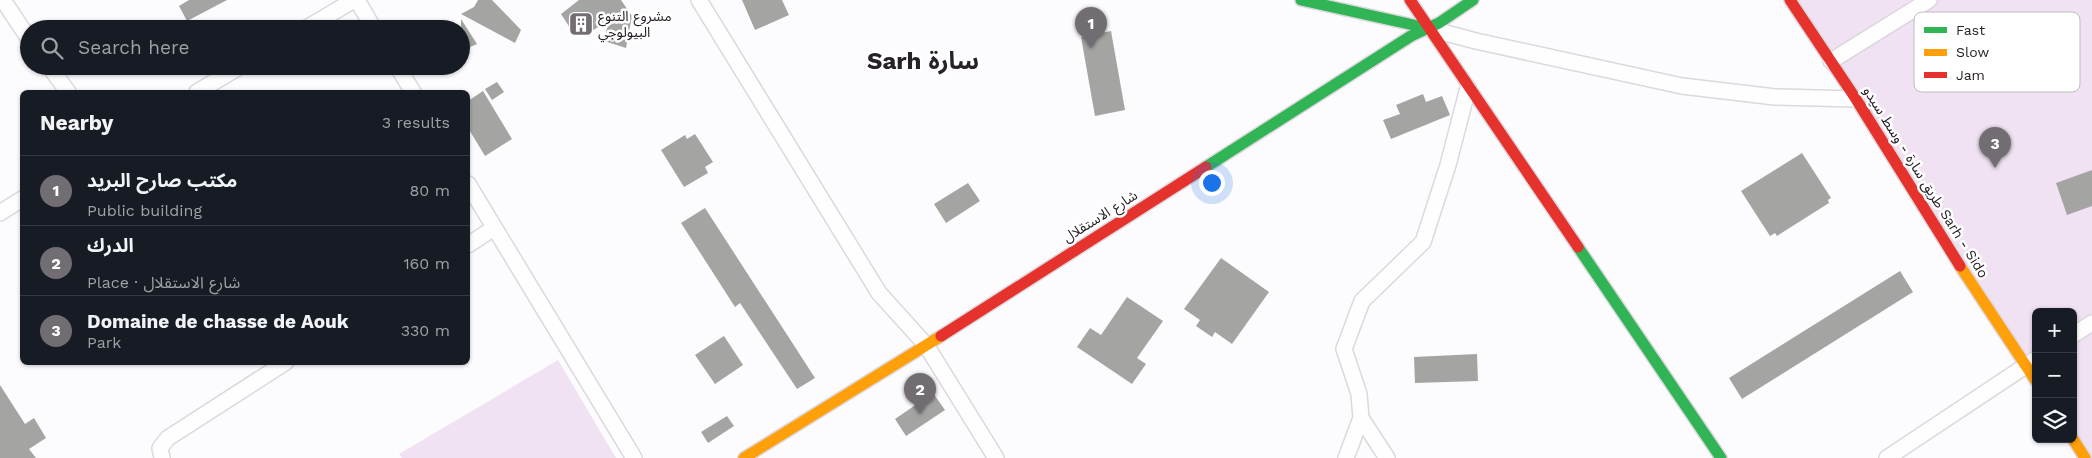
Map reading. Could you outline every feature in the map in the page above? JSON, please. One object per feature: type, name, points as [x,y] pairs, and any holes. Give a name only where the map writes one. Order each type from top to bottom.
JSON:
[{"type":"street","points":[[3,0],[20,25]]},
{"type":"street","points":[[321,20],[355,0],[368,20]]},
{"type":"street","points":[[700,0],[879,293],[926,345],[996,458]]},
{"type":"street","points":[[1301,0],[1682,86],[1776,97],[1856,98]]},
{"type":"street","points":[[1410,0],[1427,28],[1721,458]]},
{"type":"street","name":"شارع الاستقلال","points":[[744,458],[926,345],[1412,36],[1474,0]]},
{"type":"street","name":"طريق سارة - وسط سيدو Sarh - Sido","points":[[1790,0],[1856,98],[1941,238],[2031,362]]},
{"type":"street","points":[[1831,61],[1929,0]]},
{"type":"street","points":[[56,75],[67,90]]},
{"type":"street","points":[[200,90],[226,75]]},
{"type":"street","points":[[402,75],[411,90]]},
{"type":"street","points":[[1346,458],[1361,418],[1359,394],[1344,349],[1362,301],[1423,242],[1448,165],[1468,88]]},
{"type":"street","points":[[470,187],[634,458]]},
{"type":"street","points":[[0,213],[20,200]]},
{"type":"street","points":[[470,244],[494,228]]},
{"type":"street","points":[[2077,332],[2092,323]]},
{"type":"street","points":[[1887,458],[2031,362]]},
{"type":"street","points":[[162,458],[160,448],[168,438],[281,365]]},
{"type":"street","points":[[1361,418],[1387,458]]},
{"type":"street","points":[[2076,443],[2085,458]]},
{"type":"shaded area","points":[[1790,0],[2092,0],[2092,458],[2077,443],[2077,308],[2032,308],[2032,375]]},
{"type":"shaded area","points":[[558,360],[616,458],[402,458],[399,454]]},
{"type":"building","points":[[189,0],[227,0],[189,20],[186,20],[179,6]]},
{"type":"building","points":[[478,0],[492,0],[521,30],[515,43],[461,14],[474,7]]},
{"type":"building","name":"مشروع التنوع البيولوجي","points":[[579,0],[621,0],[632,16],[626,48],[604,41],[609,20],[584,36],[578,28],[572,31],[561,14]]},
{"type":"building","points":[[742,0],[782,0],[789,15],[755,30]]},
{"type":"building","points":[[1111,31],[1125,110],[1095,116],[1081,37]]},
{"type":"building","points":[[470,33],[477,44],[470,47]]},
{"type":"building","points":[[497,82],[504,92],[492,100],[485,89]]},
{"type":"building","points":[[483,91],[512,139],[485,156],[470,131],[470,100]]},
{"type":"building","points":[[1423,94],[1426,102],[1442,96],[1450,115],[1391,139],[1383,120],[1400,114],[1396,105]]},
{"type":"building","points":[[695,134],[713,162],[705,167],[708,173],[684,187],[661,150],[685,135],[687,139]]},
{"type":"building","points":[[1802,153],[1831,198],[1828,200],[1829,203],[1777,236],[1775,233],[1770,236],[1741,191]]},
{"type":"building","points":[[2092,170],[2092,206],[2067,215],[2056,183]]},
{"type":"building","points":[[968,183],[980,201],[946,223],[934,204]]},
{"type":"building","points":[[705,208],[815,378],[797,389],[740,303],[735,307],[681,223]]},
{"type":"building","points":[[1221,258],[1269,292],[1232,344],[1215,332],[1212,337],[1196,326],[1200,320],[1184,309]]},
{"type":"building","points":[[1900,271],[1913,292],[1742,399],[1729,378]]},
{"type":"building","points":[[1127,297],[1163,321],[1137,358],[1146,364],[1132,384],[1077,347],[1090,328],[1101,335]]},
{"type":"building","points":[[724,336],[743,365],[715,384],[695,355]]},
{"type":"building","points":[[1477,354],[1478,381],[1415,383],[1414,357]]},
{"type":"building","points":[[0,385],[25,424],[34,418],[46,438],[29,449],[36,458],[0,458]]},
{"type":"building","points":[[933,393],[945,410],[906,436],[895,419]]},
{"type":"building","points":[[727,416],[734,426],[708,443],[701,432]]},
{"type":"traffic: fast","points":[[1301,0],[1427,28]]},
{"type":"traffic: fast","points":[[1206,167],[1411,36],[1439,23],[1473,0]]},
{"type":"traffic: fast","points":[[1578,247],[1721,458]]},
{"type":"traffic: slow","points":[[1960,266],[2032,375]]},
{"type":"traffic: slow","points":[[744,458],[941,336]]},
{"type":"traffic: slow","points":[[2076,443],[2085,458]]},
{"type":"traffic: jam","points":[[1410,0],[1578,247]]},
{"type":"traffic: jam","points":[[1790,0],[1856,99],[1960,266]]},
{"type":"traffic: jam","points":[[941,336],[1206,167]]},
{"type":"place","name":"مشروع التنوع البيولوجي","points":[[581,24]]},
{"type":"place","name":"مكتب صارح البريد","points":[[1091,48]]},
{"type":"place","name":"Domaine de chasse de Aouk","points":[[1995,168]]},
{"type":"place","name":"الدرك","points":[[920,414]]},
{"type":"district","name":"Sarh سارة","points":[[923,61]]}]
